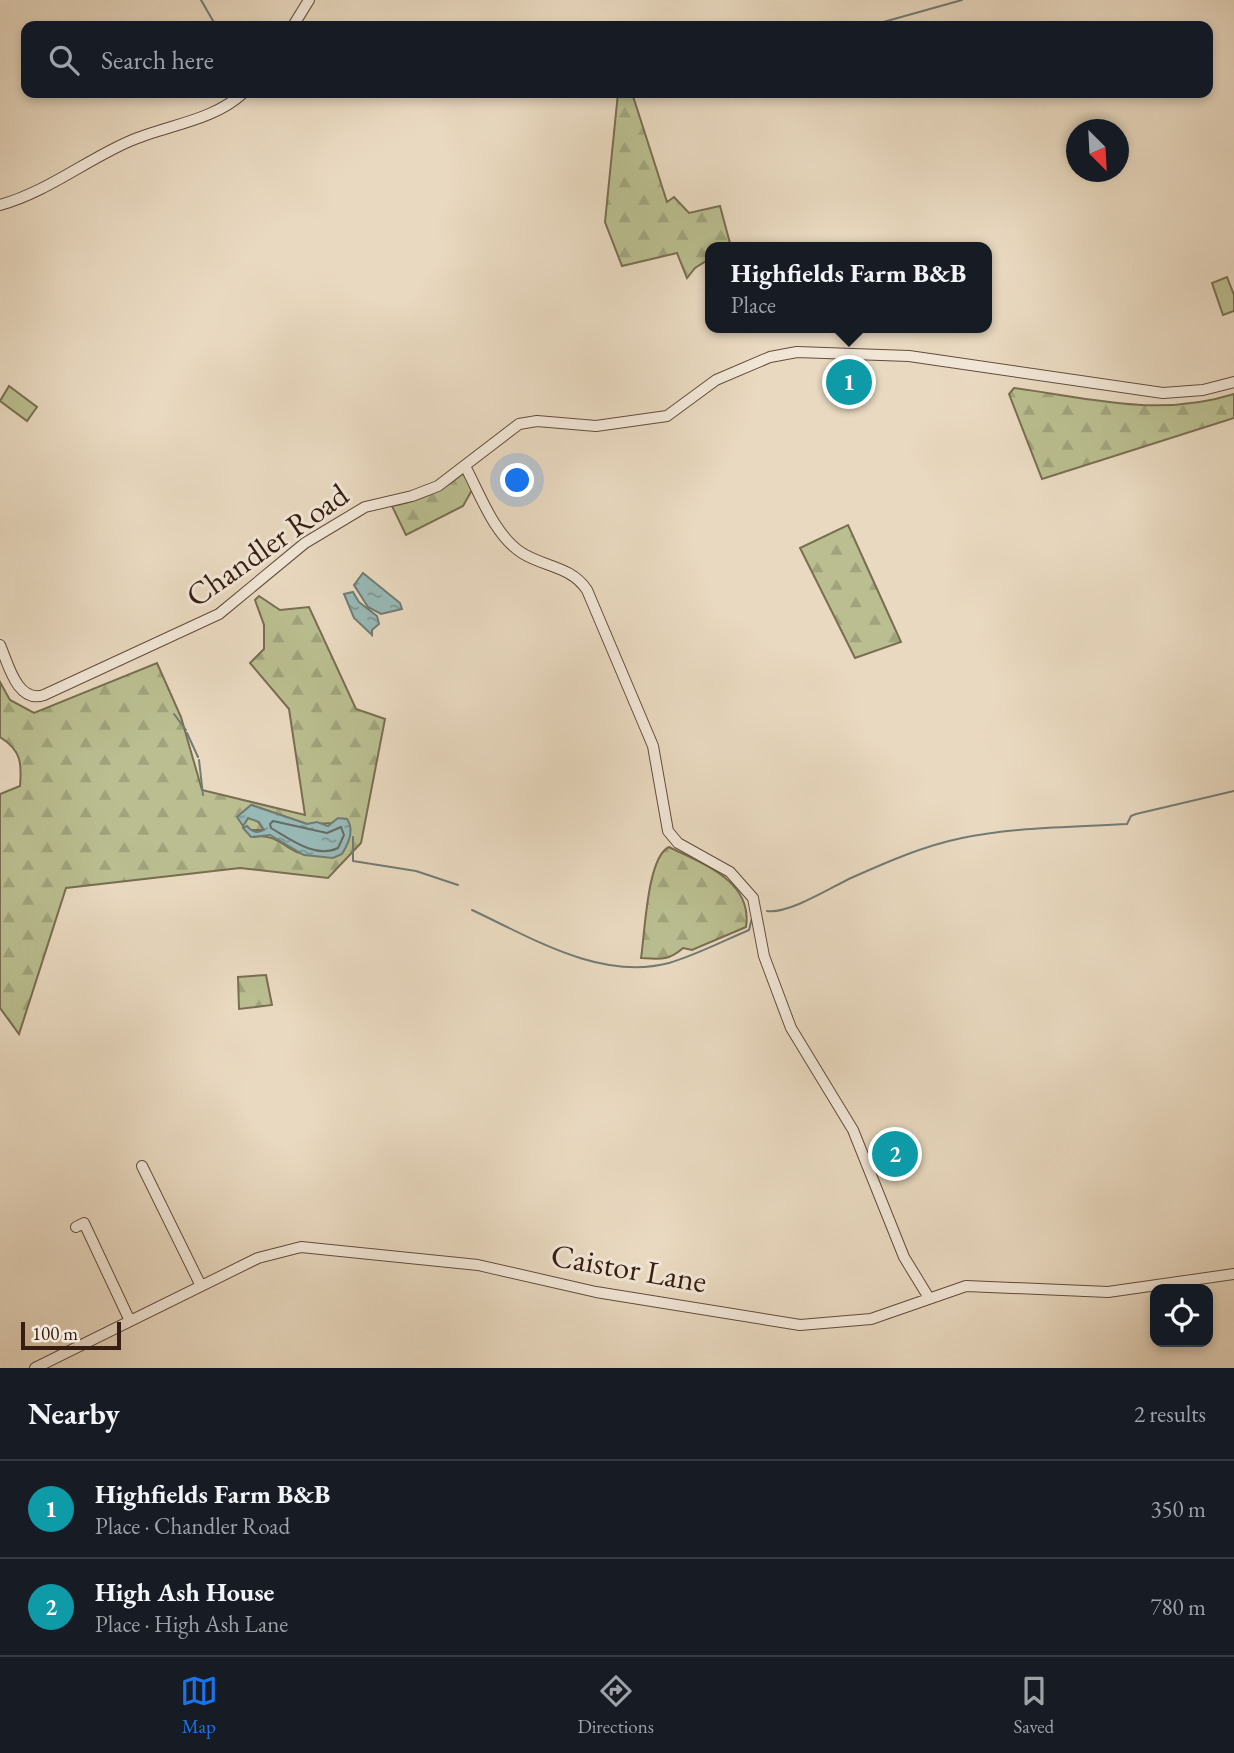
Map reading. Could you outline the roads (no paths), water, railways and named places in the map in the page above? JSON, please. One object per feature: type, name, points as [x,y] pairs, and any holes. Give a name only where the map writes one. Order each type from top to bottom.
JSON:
[{"type":"street","points":[[296,21],[309,0]]},
{"type":"street","points":[[0,205],[40,191],[130,141],[218,110],[236,98]]},
{"type":"street","name":"Chandler Road","points":[[0,645],[22,692],[31,697],[44,695],[192,629],[243,597],[305,543],[356,512],[379,502],[429,490],[519,424],[537,421],[596,426],[667,416],[703,387],[770,357],[797,352],[909,356],[1163,393],[1203,390],[1234,383]]},
{"type":"street","points":[[465,466],[506,540],[520,552],[567,571],[582,583],[653,746],[668,831],[678,843],[730,872],[753,898],[764,956],[791,1028],[853,1130],[904,1257],[929,1298]]},
{"type":"street","points":[[142,1166],[201,1286]]},
{"type":"street","points":[[84,1223],[130,1321]]},
{"type":"street","name":"Caistor Lane","points":[[35,1368],[276,1251],[301,1247],[478,1265],[596,1292],[787,1324],[817,1325],[871,1318],[966,1286],[1108,1292],[1234,1274]]},
{"type":"water","points":[[363,573],[400,603],[402,609],[381,614],[368,607],[354,585]]},
{"type":"water","points":[[353,592],[359,602],[377,616],[379,624],[372,630],[372,635],[354,618],[344,594]]},
{"type":"water","points":[[251,805],[307,824],[317,822],[328,826],[338,818],[347,819],[350,836],[347,845],[342,854],[333,858],[304,855],[270,835],[251,837],[243,828],[247,826],[255,832],[264,830],[259,822],[248,818],[243,826],[237,817]]},
{"type":"waterway","points":[[201,0],[213,21]]},
{"type":"waterway","points":[[887,21],[962,0]]},
{"type":"waterway","points":[[174,714],[186,730]]},
{"type":"waterway","points":[[187,733],[198,757]]},
{"type":"waterway","points":[[199,760],[203,795]]},
{"type":"waterway","points":[[767,911],[798,905],[878,866],[948,841],[1023,830],[1127,824],[1131,816],[1136,814],[1234,791]]},
{"type":"waterway","points":[[353,837],[353,861],[416,871],[458,885]]},
{"type":"waterway","points":[[472,910],[568,954],[593,962],[643,967],[679,960],[749,930],[752,918]]},
{"type":"place","name":"Highfields Farm B&B","points":[[849,382]]},
{"type":"place","name":"High Ash House","points":[[895,1154]]}]
